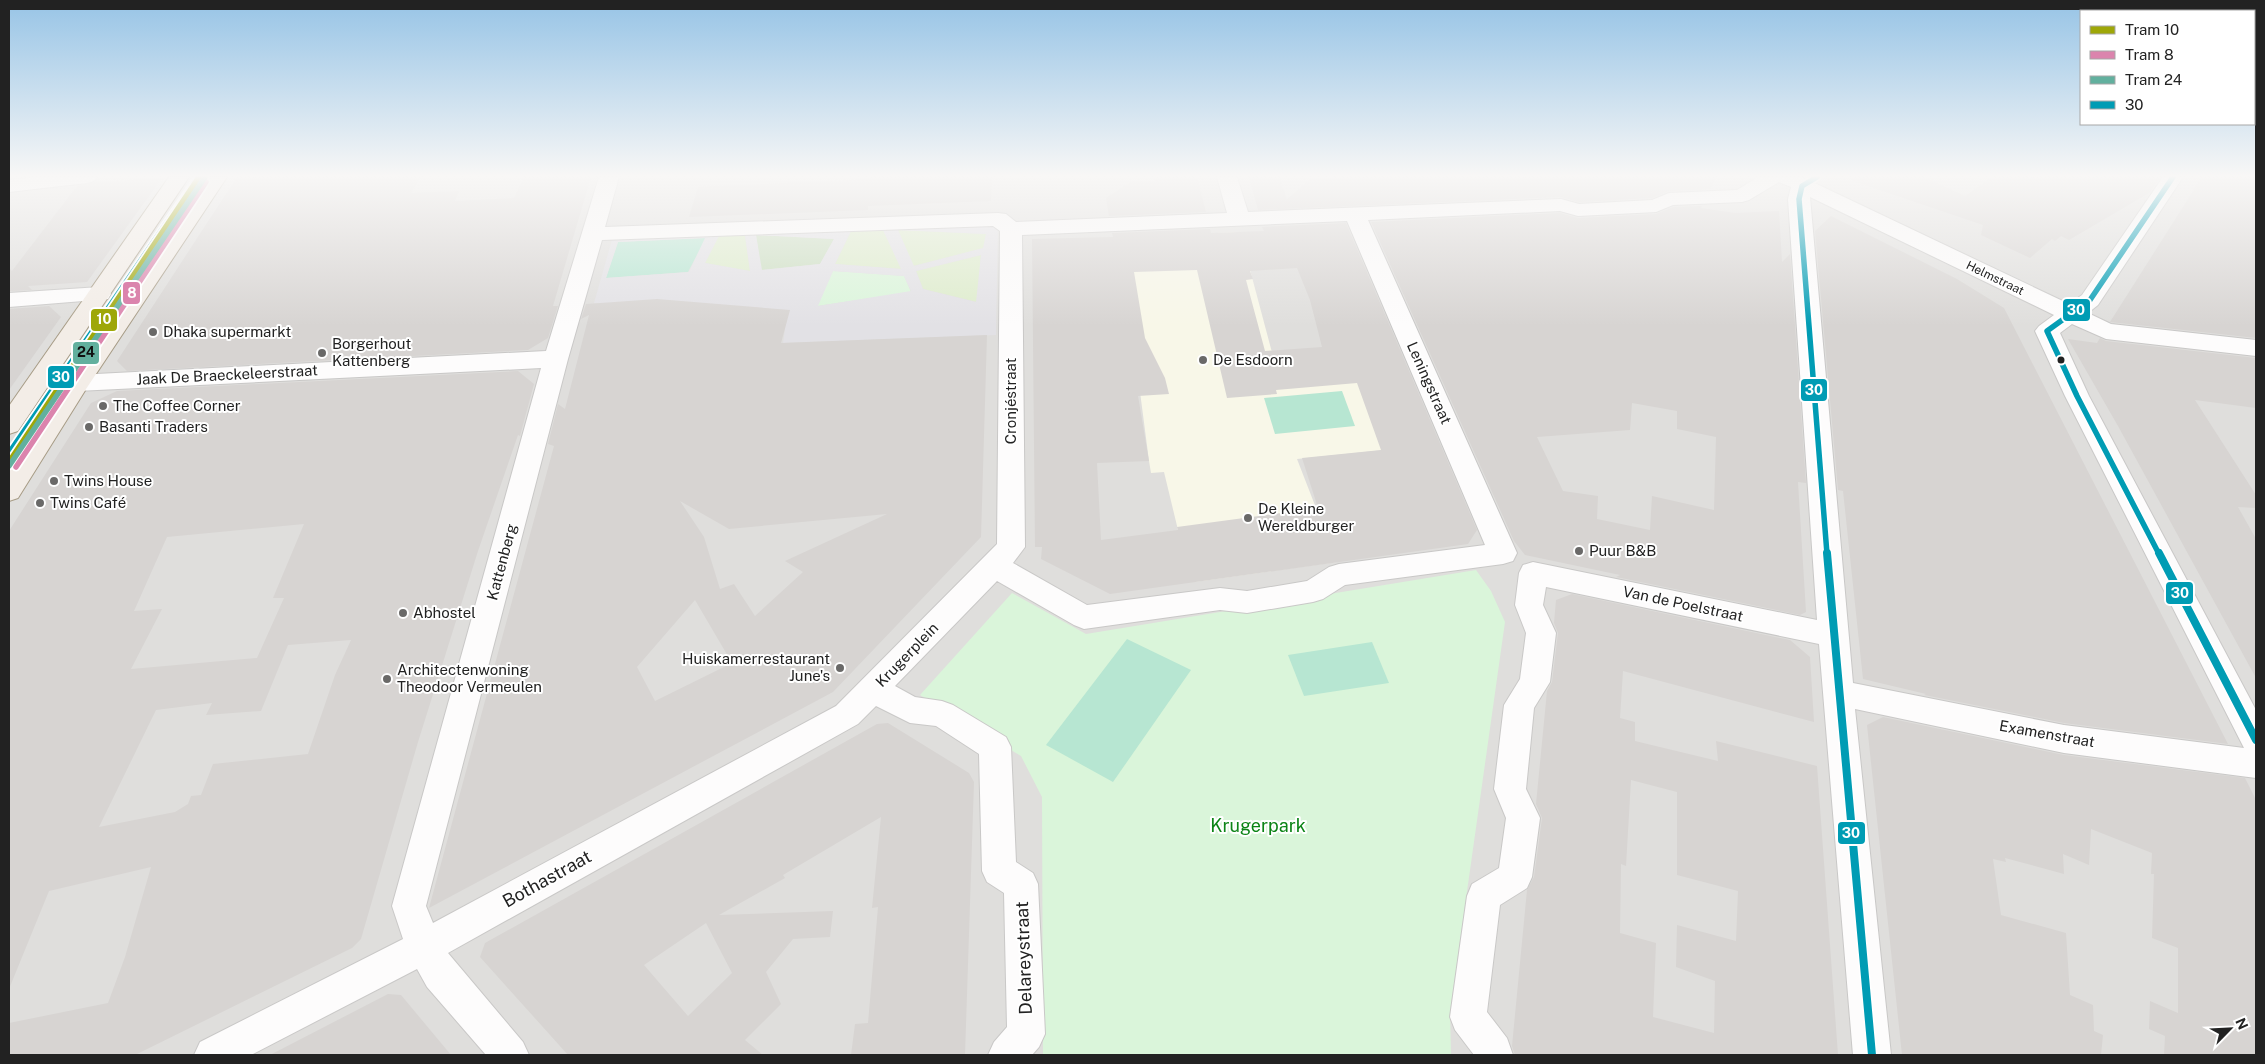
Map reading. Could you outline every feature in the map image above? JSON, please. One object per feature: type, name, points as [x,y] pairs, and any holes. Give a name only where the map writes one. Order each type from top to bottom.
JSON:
[{"type":"main road","points":[[9,425],[145,227]]},
{"type":"main road","points":[[9,491],[77,383],[183,227]]},
{"type":"street","name":"Kattenberg","points":[[510,1055],[440,974],[424,947],[409,906],[556,359],[594,227]]},
{"type":"street","points":[[592,234],[805,227]]},
{"type":"street","points":[[1008,227],[1011,229],[1065,227]]},
{"type":"street","name":"Leningstraat","points":[[994,566],[1084,618],[1220,599],[1247,602],[1313,591],[1339,575],[1503,552],[1361,227]]},
{"type":"street","points":[[1801,227],[1833,635],[1840,692],[1872,1055]]},
{"type":"street","name":"Helmstraat","points":[[1895,227],[2106,331],[2256,348]]},
{"type":"street","points":[[2139,227],[2090,300],[2047,330],[2077,396],[2256,740]]},
{"type":"street","name":"Cronjéstraat","points":[[994,566],[1011,547],[1011,229]]},
{"type":"street","points":[[9,300],[100,294]]},
{"type":"street","name":"Jaak De Braeckeleerstraat","points":[[77,383],[556,359]]},
{"type":"street","name":"Krugerplein","points":[[994,566],[873,689],[910,710],[942,714],[995,747]]},
{"type":"street","name":"Van de Poelstraat","points":[[1494,1055],[1494,1051],[1468,1017],[1484,896],[1515,877],[1523,818],[1510,789],[1519,704],[1534,682],[1541,633],[1529,606],[1533,573],[1833,635]]},
{"type":"street","points":[[2226,682],[2256,696]]},
{"type":"street","name":"Bothastraat","points":[[212,1055],[424,947],[847,715],[873,689]]},
{"type":"street","name":"Examenstraat","points":[[1840,692],[2064,739],[2256,764]]},
{"type":"street","name":"Delareystraat","points":[[995,747],[999,871],[1022,884],[1026,1034],[1007,1055]]},
{"type":"shaded area","points":[[9,227],[2256,227],[2256,1055],[9,1055]]},
{"type":"shaded area","points":[[788,227],[998,227],[996,335],[783,343],[786,322],[594,303],[614,233]],"holes":[[[883,230],[901,269],[835,264],[851,231]],[[898,230],[986,234],[983,248],[914,266]],[[745,235],[750,271],[705,263],[719,236]],[[756,235],[834,239],[820,264],[762,270]],[[705,238],[689,272],[606,278],[618,242]],[[981,255],[976,302],[923,289],[916,271]],[[833,271],[904,276],[911,291],[818,306]]]},
{"type":"shaded area","name":"De Esdoorn","points":[[1240,232],[1279,379],[1403,369],[1433,445],[1297,459],[1337,562],[1194,582],[1178,530],[1164,472],[1151,473],[1120,238]]},
{"type":"green space","points":[[883,230],[902,269],[835,264],[851,231]]},
{"type":"green space","points":[[898,230],[986,234],[984,248],[913,266]]},
{"type":"green space","points":[[719,235],[745,235],[750,271],[705,263]]},
{"type":"green space","points":[[756,235],[834,239],[820,264],[761,270]]},
{"type":"green space","points":[[706,238],[688,272],[606,278],[618,242]]},
{"type":"green space","points":[[981,255],[977,302],[923,289],[916,271]]},
{"type":"green space","points":[[833,271],[904,276],[911,292],[817,306]]},
{"type":"green space","points":[[1342,391],[1355,426],[1275,434],[1264,398]]},
{"type":"green space","name":"Krugerpark","points":[[1476,570],[1491,591],[1505,622],[1450,1012],[1451,1055],[1043,1055],[1042,797],[1021,756],[920,695],[1012,593],[1086,634]]},
{"type":"green space","points":[[1127,639],[1191,670],[1113,782],[1046,745]]},
{"type":"green space","points":[[1372,642],[1389,683],[1304,696],[1288,655]]},
{"type":"building","points":[[46,227],[127,227],[87,282],[28,286],[32,290],[9,291],[9,268],[12,271]]},
{"type":"building","points":[[205,227],[576,227],[553,306],[558,306],[548,338],[528,350],[127,371],[117,361]]},
{"type":"building","points":[[1262,227],[1348,227],[1477,530],[1468,544],[1110,594],[1041,559],[1042,547],[1035,547],[1032,239],[1113,237],[1112,233],[1210,229],[1211,233],[1264,231]],"holes":[[[1297,268],[1310,300],[1322,347],[1265,351],[1246,280],[1253,279],[1250,271]],[[1197,270],[1227,398],[1277,394],[1276,390],[1357,383],[1381,450],[1302,458],[1318,508],[1177,527],[1178,530],[1101,540],[1097,463],[1149,461],[1138,396],[1169,394],[1165,378],[1145,338],[1134,272]]]},
{"type":"building","points":[[1373,227],[1780,227],[1782,262],[1790,254],[1806,483],[1798,482],[1806,612],[1800,615],[1616,577],[1620,575],[1525,555],[1514,541]],"holes":[[[1632,403],[1677,411],[1677,429],[1716,437],[1714,510],[1652,496],[1650,530],[1597,519],[1598,496],[1563,491],[1537,437],[1630,430]]]},
{"type":"building","points":[[1820,227],[1852,227],[1957,279],[2004,308],[2228,744],[2064,723],[1924,695],[1926,694],[1863,679],[1843,491],[1838,490],[1815,231]]},
{"type":"building","points":[[1983,227],[2092,227],[2069,240],[2061,236],[2055,241],[2052,239],[2030,258],[1981,235]]},
{"type":"building","points":[[2170,227],[2256,227],[2256,338],[2110,322]]},
{"type":"building","points":[[657,299],[790,310],[781,343],[987,335],[981,537],[833,692],[429,908],[554,446],[548,444],[558,404],[565,409],[589,315],[581,319],[586,304]],"holes":[[[680,501],[729,529],[887,514],[785,561],[803,572],[755,616],[734,584],[720,589],[704,537]],[[695,600],[732,663],[655,701],[637,667]]]},
{"type":"building","points":[[49,306],[61,317],[9,390],[9,309]]},
{"type":"building","points":[[2100,338],[2106,341],[2256,358],[2256,408],[2195,400],[2256,495],[2256,508],[2238,507],[2256,539],[2256,678],[2118,426],[2068,339],[2097,343]]},
{"type":"building","points":[[518,371],[534,384],[520,436],[518,435],[478,551],[418,742],[361,939],[352,948],[135,1055],[9,1055],[9,1023],[108,1003],[125,957],[151,867],[49,891],[9,989],[9,531],[91,403],[117,391]],"holes":[[[304,524],[273,598],[284,598],[257,658],[131,669],[162,609],[134,611],[167,537]],[[351,640],[335,675],[308,754],[213,764],[201,795],[191,796],[188,804],[175,812],[99,827],[156,710],[212,703],[206,715],[261,711],[288,645]]]},
{"type":"building","points":[[1572,594],[1790,640],[1810,657],[1814,722],[1623,671],[1620,718],[1635,722],[1635,741],[1718,761],[1716,741],[1817,766],[1838,1055],[1515,1055],[1512,1046],[1527,890],[1534,877],[1542,818],[1536,804],[1547,691],[1552,682],[1558,633],[1554,623],[1556,600]],"holes":[[[1631,780],[1677,792],[1677,875],[1738,891],[1736,941],[1677,925],[1676,967],[1715,981],[1714,1033],[1653,1017],[1656,943],[1620,933],[1621,864],[1626,866]]]},
{"type":"building","points":[[1883,717],[2064,755],[2245,778],[2256,800],[2256,1055],[2164,1055],[2165,1036],[2149,1029],[2150,1001],[2178,1013],[2178,948],[2152,938],[2154,874],[2151,874],[2152,853],[2091,829],[2089,865],[2063,854],[2064,874],[2005,858],[2006,862],[1993,859],[2001,915],[2066,933],[2070,995],[2093,1005],[2094,1031],[2103,1035],[2101,1055],[1902,1055],[1867,725]]},
{"type":"building","points":[[888,723],[969,773],[974,782],[965,1055],[851,1055],[855,1024],[868,1023],[878,907],[872,908],[881,817],[783,875],[785,878],[719,915],[833,911],[830,937],[793,939],[766,972],[781,1004],[745,1040],[763,1055],[568,1055],[480,957],[485,943],[877,724]],"holes":[[[706,923],[732,973],[688,1016],[644,965]]]},
{"type":"building","points":[[388,994],[401,995],[451,1055],[270,1055]]},
{"type":"tram line","name":"10","points":[[9,462],[166,227]]},
{"type":"tram line","name":"24","points":[[9,466],[171,227]]},
{"type":"tram line","name":"8","points":[[16,467],[176,227]]},
{"type":"transit line","name":"30","points":[[9,453],[164,227]]},
{"type":"transit line","name":"30","points":[[1801,227],[1833,635],[1872,1055]]},
{"type":"transit line","name":"30","points":[[2139,227],[2090,300],[2047,331],[2077,396],[2256,740]]},
{"type":"place","name":"Dhaka supermarkt","points":[[153,332]]},
{"type":"place","name":"Borgerhout Kattenberg","points":[[322,353]]},
{"type":"place","name":"De Esdoorn","points":[[1203,360]]},
{"type":"place","name":"The Coffee Corner","points":[[103,406]]},
{"type":"place","name":"Basanti Traders","points":[[89,427]]},
{"type":"place","name":"Twins House","points":[[54,481]]},
{"type":"place","name":"Twins Café","points":[[40,503]]},
{"type":"place","name":"De Kleine Wereldburger","points":[[1248,518]]},
{"type":"place","name":"Puur B&B","points":[[1579,551]]},
{"type":"place","name":"Abhostel","points":[[403,613]]},
{"type":"place","name":"Huiskamerrestaurant June's","points":[[840,668]]},
{"type":"place","name":"Architectenwoning Theodoor Vermeulen","points":[[387,679]]}]
